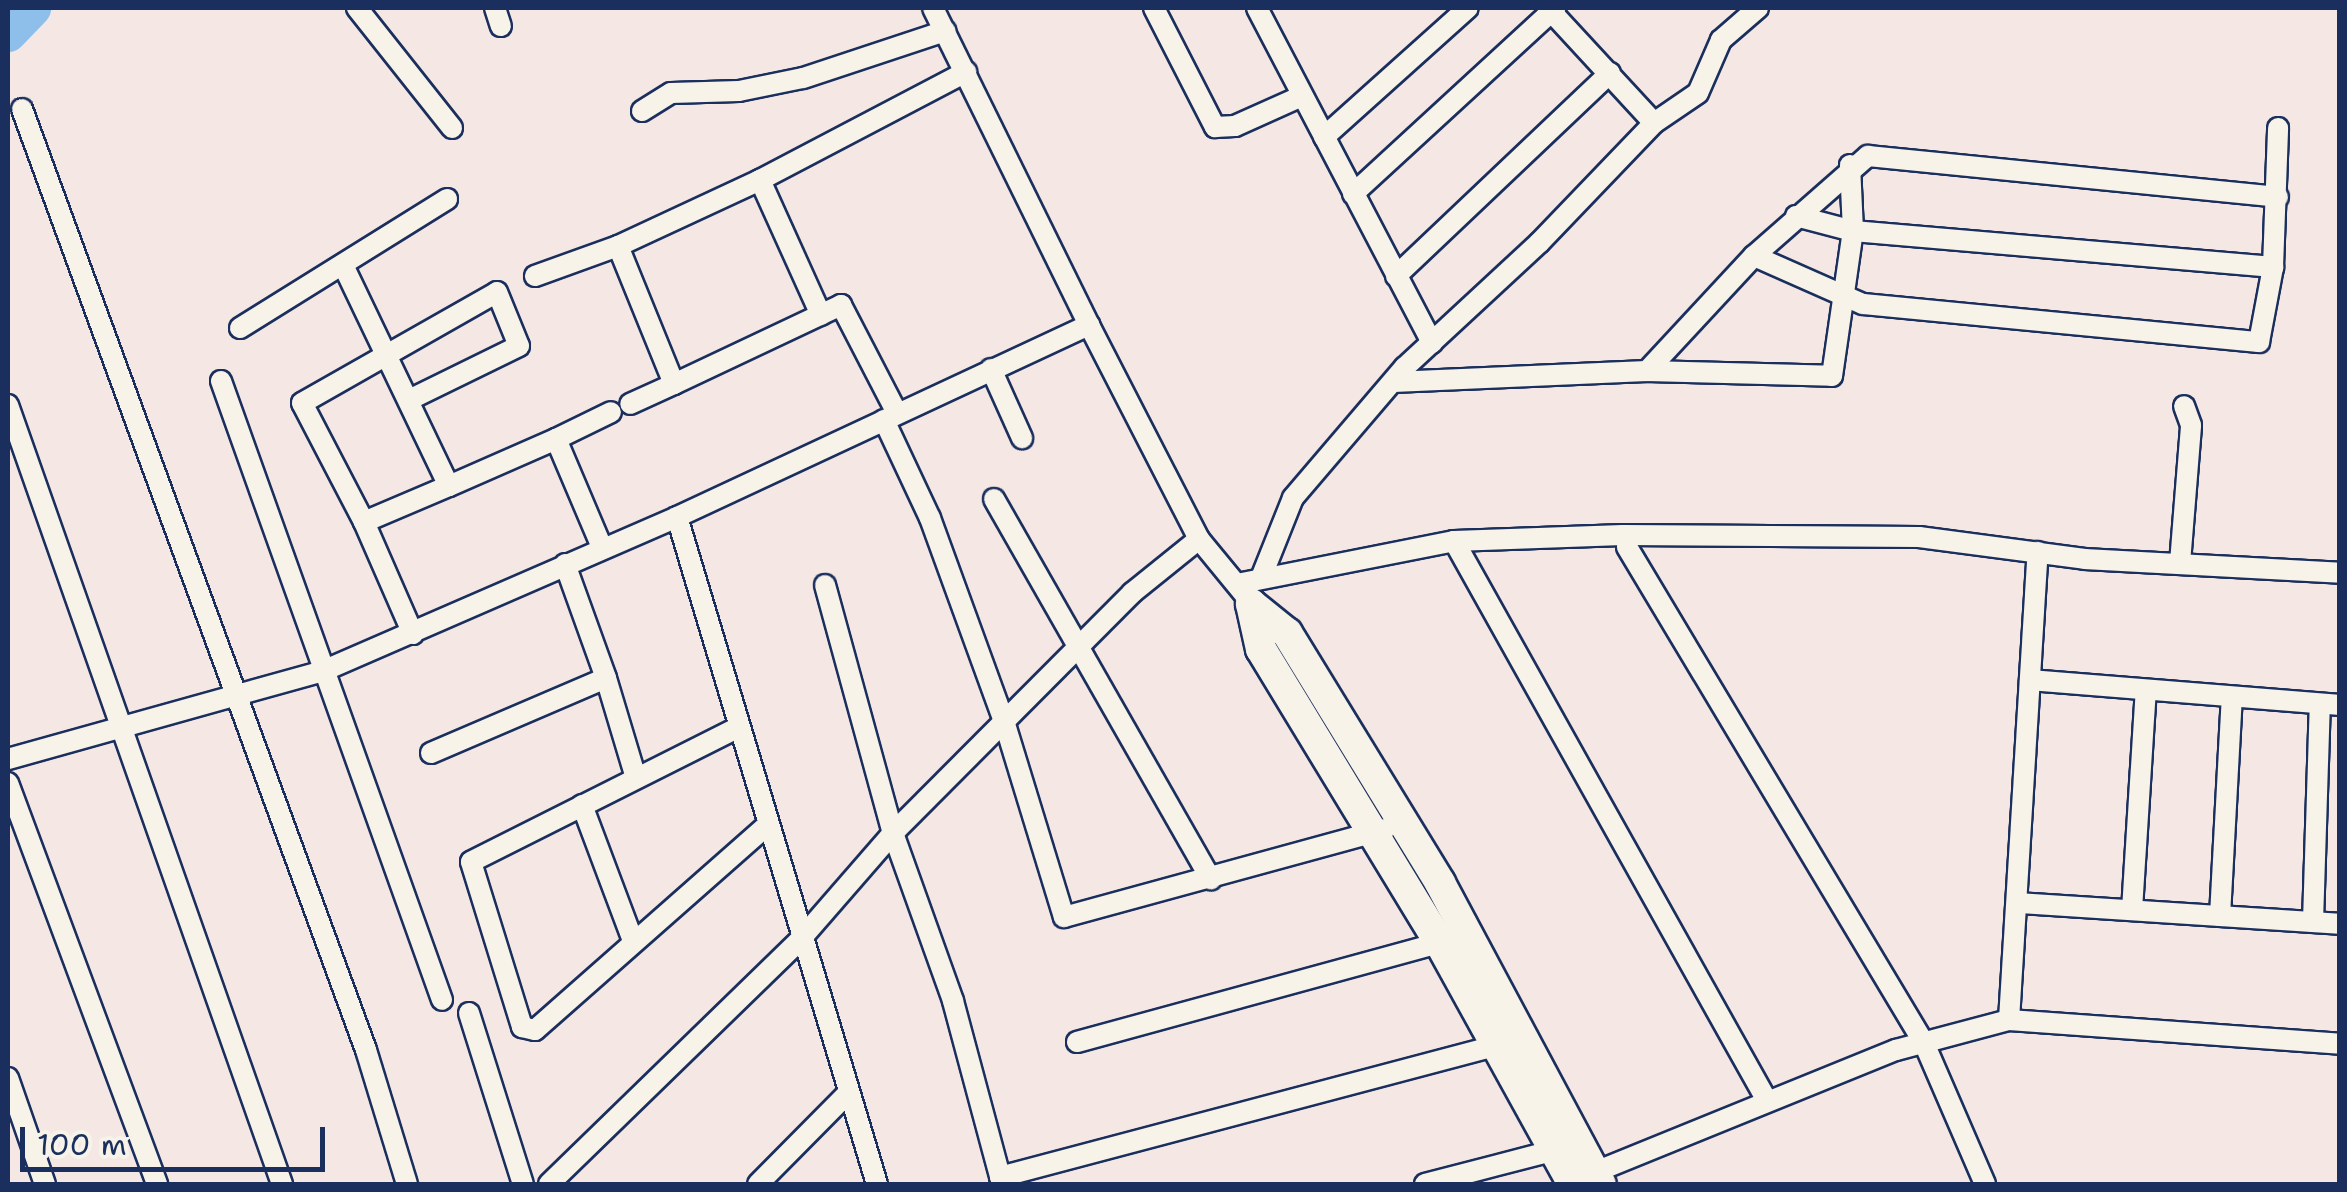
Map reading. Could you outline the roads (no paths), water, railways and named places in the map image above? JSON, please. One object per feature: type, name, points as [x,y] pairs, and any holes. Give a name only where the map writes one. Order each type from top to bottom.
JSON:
[{"type":"street","points":[[357,8],[452,128]]},
{"type":"street","points":[[934,8],[1089,325],[1200,539],[1250,589],[1261,649],[1388,827],[1586,1181],[1766,1098],[1924,1042],[2009,1020],[2340,1044]]},
{"type":"street","points":[[1154,8],[1215,127],[1236,126],[1302,96]]},
{"type":"street","points":[[1257,8],[1432,343]]},
{"type":"street","points":[[1324,137],[1468,8]]},
{"type":"street","points":[[1354,194],[1552,8],[1654,123]]},
{"type":"street","points":[[1250,589],[1292,498],[1393,382],[1540,243],[1654,123],[1698,93],[1721,40],[1758,8]]},
{"type":"street","points":[[642,110],[671,93],[739,91],[803,78],[944,31]]},
{"type":"street","points":[[535,276],[618,246],[760,180],[966,72]]},
{"type":"street","points":[[1396,276],[1610,73]]},
{"type":"street","points":[[22,109],[232,693],[366,1050],[407,1184]]},
{"type":"street","points":[[1754,256],[1862,304],[2259,342],[2273,266],[2278,128]]},
{"type":"street","points":[[1647,371],[1754,256],[1850,165],[1868,156],[2278,197]]},
{"type":"street","points":[[1393,382],[1647,371],[1832,376],[1853,231],[1850,165]]},
{"type":"street","points":[[760,180],[821,316]]},
{"type":"street","points":[[240,328],[448,200]]},
{"type":"street","points":[[1796,216],[1853,231],[2273,266]]},
{"type":"street","points":[[618,246],[674,384]]},
{"type":"street","points":[[343,266],[449,486]]},
{"type":"street","points":[[409,400],[519,346],[497,292],[302,403],[364,522],[413,634]]},
{"type":"street","points":[[364,522],[556,439],[841,305],[891,417],[1004,721],[1064,917],[1210,880],[1388,827]]},
{"type":"street","points":[[8,759],[118,726],[182,714],[232,693],[323,671],[413,634],[601,545],[676,517],[1089,325]]},
{"type":"street","points":[[992,369],[1022,438]]},
{"type":"street","points":[[221,381],[442,1000]]},
{"type":"street","points":[[8,404],[282,1184]]},
{"type":"street","points":[[2180,563],[2191,424],[2184,406]]},
{"type":"street","points":[[556,439],[601,545]]},
{"type":"street","points":[[994,499],[1077,652],[1210,880]]},
{"type":"street","points":[[676,517],[800,940],[878,1184]]},
{"type":"street","points":[[1250,589],[1454,542],[1919,537],[2038,552],[2340,573]]},
{"type":"street","points":[[549,1184],[800,940],[893,833],[1132,593],[1200,539]]},
{"type":"street","points":[[1454,542],[1766,1098]]},
{"type":"street","points":[[1627,547],[1924,1042],[1985,1184]]},
{"type":"street","points":[[2009,1020],[2038,552]]},
{"type":"street","points":[[565,564],[606,678],[636,778]]},
{"type":"street","points":[[825,585],[893,833],[954,1001],[1001,1181],[1509,1042]]},
{"type":"street","points":[[431,753],[606,678]]},
{"type":"street","points":[[2030,680],[2330,704],[2312,922]]},
{"type":"street","points":[[2132,910],[2146,690]]},
{"type":"street","points":[[2220,916],[2232,697]]},
{"type":"street","points":[[739,728],[471,862],[522,1027],[535,1030],[632,938],[766,826]]},
{"type":"street","points":[[8,783],[157,1184]]},
{"type":"street","points":[[582,805],[632,938]]},
{"type":"street","points":[[2019,904],[2340,924]]},
{"type":"street","points":[[1077,1042],[1454,939]]},
{"type":"street","points":[[469,1013],[523,1184]]},
{"type":"street","points":[[8,1078],[44,1184]]},
{"type":"street","points":[[758,1184],[847,1094]]},
{"type":"street","points":[[1425,1184],[1569,1145]]},
{"type":"waterway","points":[[8,33],[32,8]]}]
